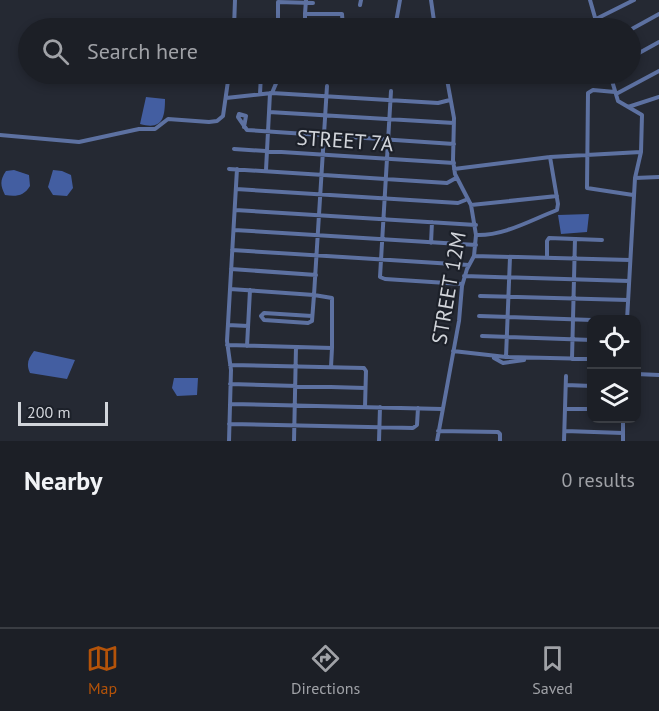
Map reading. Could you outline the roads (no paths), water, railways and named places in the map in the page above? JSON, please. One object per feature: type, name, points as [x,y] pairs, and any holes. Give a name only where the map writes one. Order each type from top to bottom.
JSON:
[{"type":"street","points":[[234,18],[235,0]]},
{"type":"street","points":[[397,18],[400,0]]},
{"type":"street","points":[[431,0],[434,18]]},
{"type":"street","points":[[590,0],[596,18]]},
{"type":"street","points":[[598,18],[634,0]]},
{"type":"street","points":[[278,18],[278,1],[313,3]]},
{"type":"street","points":[[305,18],[306,2]]},
{"type":"street","points":[[305,14],[342,14],[342,18]]},
{"type":"street","points":[[641,24],[659,14]]},
{"type":"street","points":[[641,52],[659,42]]},
{"type":"street","points":[[641,80],[659,71]]},
{"type":"street","points":[[0,135],[79,142],[139,129],[155,129],[168,119],[217,121],[223,116],[228,84]]},
{"type":"street","points":[[260,84],[260,94]]},
{"type":"street","points":[[266,171],[271,93],[275,84]]},
{"type":"street","name":"STREET 12M","points":[[437,441],[459,321],[462,284],[474,256],[476,245],[476,225],[471,205],[456,178],[454,169],[454,123],[448,84]]},
{"type":"street","points":[[613,84],[618,101],[642,115],[641,152],[635,178],[627,315]]},
{"type":"street","points":[[633,84],[615,93],[593,90],[588,93],[587,156],[588,189],[634,195]]},
{"type":"street","points":[[312,316],[264,313],[261,316],[264,320],[301,323],[310,322],[312,316],[327,86]]},
{"type":"street","points":[[391,91],[380,273],[382,278],[462,284]]},
{"type":"street","points":[[226,98],[271,93],[438,103],[450,100]]},
{"type":"street","points":[[628,107],[659,97]]},
{"type":"street","points":[[269,112],[454,123]]},
{"type":"street","points":[[244,127],[247,130],[454,144]]},
{"type":"street","name":"STREET 7A","points":[[234,149],[454,163]]},
{"type":"street","points":[[454,169],[550,157],[641,152]]},
{"type":"street","points":[[476,235],[488,236],[502,232],[557,210],[557,196],[550,157]]},
{"type":"street","points":[[229,169],[447,183],[456,178]]},
{"type":"street","points":[[229,441],[230,365],[227,345],[237,169]]},
{"type":"street","points":[[635,178],[659,177]]},
{"type":"street","points":[[236,189],[458,202],[468,199]]},
{"type":"street","points":[[471,205],[557,196]]},
{"type":"street","points":[[235,210],[476,225]]},
{"type":"street","points":[[431,243],[432,222]]},
{"type":"street","points":[[234,230],[476,245]]},
{"type":"street","points":[[547,258],[548,239],[602,240]]},
{"type":"street","points":[[572,359],[575,239]]},
{"type":"street","points":[[232,250],[469,265]]},
{"type":"street","points":[[474,256],[630,260]]},
{"type":"street","points":[[506,357],[510,257]]},
{"type":"street","points":[[231,269],[316,275]]},
{"type":"street","points":[[464,276],[629,281]]},
{"type":"street","points":[[230,289],[314,295],[333,300],[332,367]]},
{"type":"street","points":[[247,346],[250,290]]},
{"type":"street","points":[[480,296],[628,300]]},
{"type":"street","points":[[479,316],[587,320]]},
{"type":"street","points":[[228,325],[248,326]]},
{"type":"street","points":[[482,336],[587,340]]},
{"type":"street","points":[[227,345],[332,348]]},
{"type":"street","points":[[294,441],[296,347]]},
{"type":"street","points":[[453,351],[506,357],[587,359]]},
{"type":"street","points":[[490,356],[503,363],[530,358]]},
{"type":"street","points":[[230,365],[364,368],[366,371],[365,407]]},
{"type":"street","points":[[641,374],[659,375]]},
{"type":"street","points":[[564,441],[566,376]]},
{"type":"street","points":[[230,384],[365,388]]},
{"type":"street","points":[[566,385],[587,386]]},
{"type":"street","points":[[230,404],[442,409]]},
{"type":"street","points":[[379,441],[380,408]]},
{"type":"street","points":[[230,424],[416,427],[418,408]]},
{"type":"street","points":[[565,408],[587,409]]},
{"type":"street","points":[[623,423],[623,441]]},
{"type":"street","points":[[438,430],[498,432],[500,441]]},
{"type":"street","points":[[565,431],[623,433]]},
{"type":"water","points":[[146,97],[165,99],[163,117],[158,124],[140,124]]},
{"type":"water","points":[[14,170],[29,175],[30,186],[19,195],[5,195],[1,183],[3,177],[6,171]]},
{"type":"water","points":[[53,170],[71,175],[73,188],[67,196],[53,195],[48,187]]},
{"type":"water","points":[[589,214],[587,232],[561,234],[558,215]]},
{"type":"water","points":[[34,351],[75,360],[67,379],[30,373],[28,362]]},
{"type":"water","points":[[174,378],[198,378],[197,395],[177,396],[172,388]]}]
